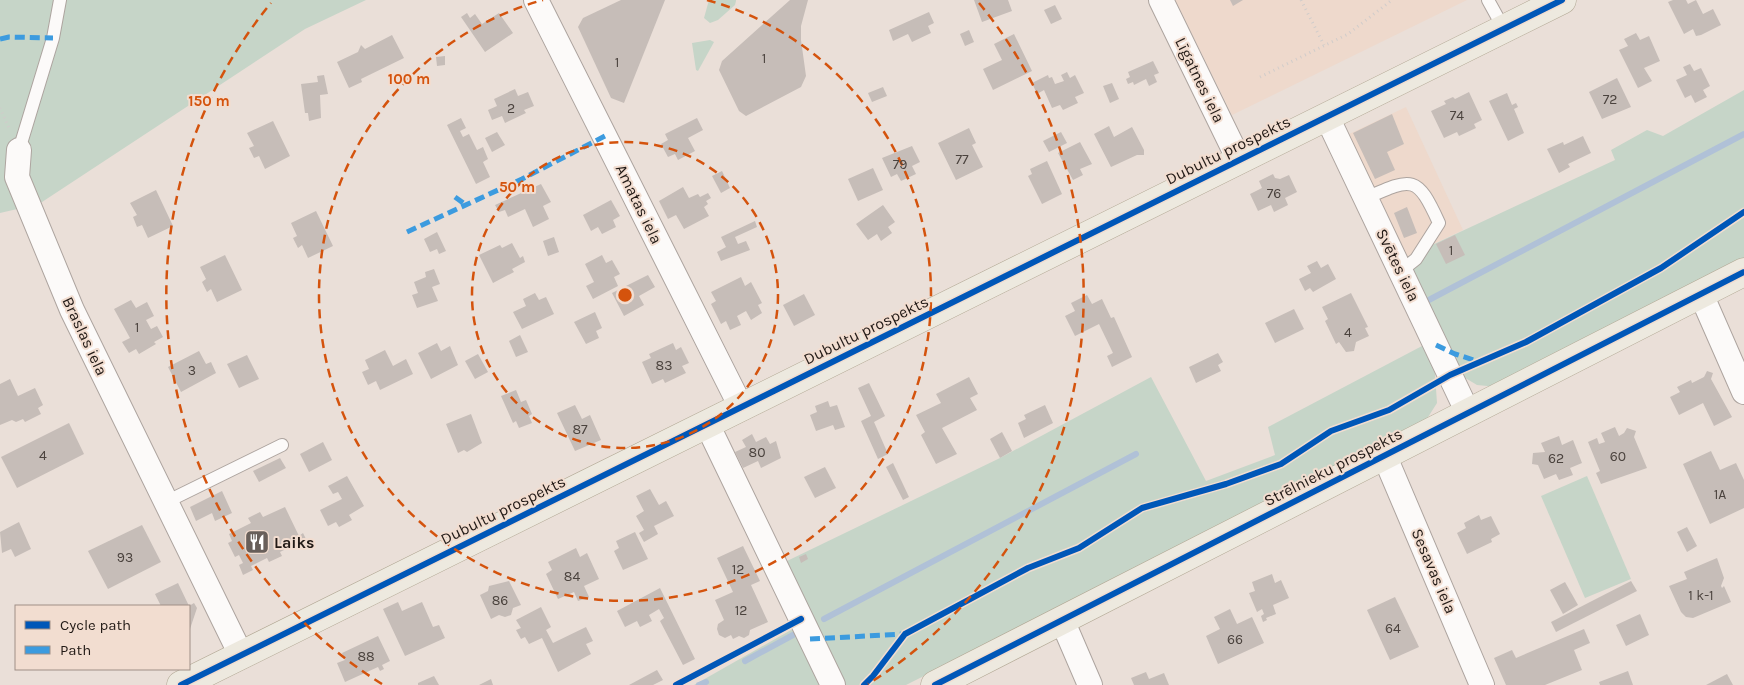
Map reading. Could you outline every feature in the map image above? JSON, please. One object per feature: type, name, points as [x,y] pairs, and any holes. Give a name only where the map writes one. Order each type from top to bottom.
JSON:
[{"type":"main road","name":"Dubultu prospekts","points":[[181,685],[1562,0]]},
{"type":"main road","name":"Strēlnieku prospekts","points":[[934,685],[1744,272]]},
{"type":"street","name":"Amatas iela","points":[[536,0],[741,407]]},
{"type":"street","name":"Līgatnes iela","points":[[1161,0],[1239,160]]},
{"type":"street","name":"Svētes iela","points":[[1327,117],[1468,413]]},
{"type":"street","name":"Braslas iela","points":[[19,150],[17,177],[68,301],[241,655]]},
{"type":"street","points":[[1701,294],[1744,392]]},
{"type":"street","points":[[708,424],[832,685]]},
{"type":"street","name":"Sesavas iela","points":[[1385,456],[1482,685]]},
{"type":"street","points":[[1062,620],[1090,685]]},
{"type":"lane","name":"Braslas iela","points":[[19,150],[53,38],[60,0]]},
{"type":"lane","points":[[1488,0],[1504,29]]},
{"type":"lane","points":[[1366,198],[1398,184],[1411,184],[1425,193],[1439,223],[1416,259],[1401,271]]},
{"type":"lane","points":[[166,502],[282,444]]},
{"type":"path","points":[[1301,0],[1324,45]]},
{"type":"path","points":[[1260,78],[1348,34],[1392,0]]},
{"type":"shaded area","points":[[1175,0],[1467,0],[1232,115]]},
{"type":"shaded area","points":[[1406,107],[1463,230],[1402,259],[1347,135]]},
{"type":"green space","points":[[0,0],[366,0],[305,29],[39,204],[0,213]]},
{"type":"green space","points":[[709,0],[736,1],[735,5],[718,20],[710,23],[704,18]]},
{"type":"green space","points":[[710,40],[714,42],[698,71],[696,70],[692,43]]},
{"type":"green space","points":[[1744,90],[1744,259],[1498,387],[1477,385],[1462,376],[1402,259],[1615,160],[1611,150],[1647,130],[1663,136]]},
{"type":"green space","points":[[1422,346],[1434,360],[1437,403],[1423,425],[906,685],[842,685],[787,561],[1000,458],[1151,377],[1206,481],[1275,455],[1268,427]]},
{"type":"green space","points":[[1587,476],[1631,579],[1585,598],[1541,496]]},
{"type":"green space","points":[[791,630],[799,632],[823,685],[694,685]]},
{"type":"building","points":[[621,0],[665,0],[624,103],[611,98],[578,27],[583,18]]},
{"type":"building","points":[[790,0],[808,0],[801,26],[806,76],[801,87],[746,116],[739,111],[719,70],[722,61]]},
{"type":"building","points":[[974,0],[1008,0],[1012,11],[982,22]]},
{"type":"building","points":[[1230,0],[1243,0],[1233,6]]},
{"type":"building","points":[[1686,0],[1688,4],[1696,0],[1703,14],[1713,9],[1721,25],[1701,35],[1696,36],[1693,29],[1684,34],[1668,2]]},
{"type":"building","points":[[1055,5],[1062,19],[1051,24],[1044,10]]},
{"type":"building","points":[[929,12],[934,23],[928,26],[931,33],[912,42],[908,34],[893,41],[889,30]]},
{"type":"building","points":[[467,13],[470,18],[475,14],[482,24],[499,13],[513,33],[485,52],[461,17]]},
{"type":"building","points":[[969,30],[974,42],[965,46],[960,34]]},
{"type":"building","points":[[1636,33],[1640,40],[1649,36],[1660,61],[1644,68],[1652,81],[1638,88],[1619,50],[1628,46],[1624,39]]},
{"type":"building","points":[[1014,34],[1032,71],[993,90],[983,69],[1002,60],[994,44]]},
{"type":"building","points":[[392,35],[404,58],[361,79],[362,82],[349,88],[337,62],[358,52],[361,45],[365,49]]},
{"type":"building","points":[[445,56],[445,65],[437,66],[436,57]]},
{"type":"building","points":[[1153,61],[1159,73],[1154,75],[1157,82],[1149,86],[1146,79],[1134,85],[1133,82],[1128,84],[1126,79],[1130,77],[1128,72]]},
{"type":"building","points":[[1690,64],[1694,71],[1701,68],[1710,86],[1703,90],[1707,97],[1695,103],[1691,95],[1685,98],[1676,80],[1687,75],[1683,67]]},
{"type":"building","points":[[1067,72],[1070,78],[1075,75],[1084,93],[1075,97],[1078,103],[1063,110],[1060,105],[1052,108],[1044,90],[1037,94],[1032,83],[1048,75],[1049,78],[1052,77],[1055,84],[1064,81],[1061,75]]},
{"type":"building","points":[[324,75],[328,94],[320,95],[321,118],[309,121],[308,113],[305,113],[301,84],[318,82],[317,76]]},
{"type":"building","points":[[1617,78],[1631,107],[1602,119],[1589,92]]},
{"type":"building","points":[[1112,83],[1119,99],[1110,103],[1103,86]]},
{"type":"building","points":[[883,87],[887,96],[872,102],[868,93]]},
{"type":"building","points":[[515,89],[518,96],[528,92],[534,106],[524,110],[526,113],[505,123],[502,116],[492,120],[488,110],[497,106],[494,99]]},
{"type":"building","points":[[1469,92],[1482,120],[1474,124],[1476,128],[1459,136],[1457,132],[1444,138],[1431,111],[1446,104],[1444,101],[1453,97],[1455,99]]},
{"type":"building","points":[[1507,93],[1512,105],[1516,103],[1518,107],[1514,109],[1524,133],[1508,141],[1489,101]]},
{"type":"building","points":[[1392,114],[1404,144],[1387,152],[1395,170],[1375,179],[1353,133]]},
{"type":"building","points":[[461,118],[466,128],[460,131],[463,137],[469,134],[477,150],[483,147],[488,159],[483,162],[490,177],[476,184],[447,125]]},
{"type":"building","points":[[697,118],[703,130],[688,138],[695,151],[678,160],[675,154],[668,157],[661,144],[668,140],[665,134]]},
{"type":"building","points":[[273,121],[290,156],[265,169],[259,156],[254,158],[249,148],[254,146],[247,133]]},
{"type":"building","points":[[1109,126],[1114,137],[1132,127],[1144,150],[1144,155],[1137,155],[1111,167],[1094,134]]},
{"type":"building","points":[[969,128],[976,143],[972,145],[983,167],[956,180],[938,143]]},
{"type":"building","points":[[497,132],[505,145],[492,152],[485,138]]},
{"type":"building","points":[[1061,132],[1067,143],[1049,152],[1043,141]]},
{"type":"building","points":[[1583,136],[1591,153],[1568,164],[1570,167],[1559,173],[1547,149],[1563,142],[1564,145]]},
{"type":"building","points":[[1080,142],[1092,164],[1080,169],[1083,175],[1073,180],[1058,153]]},
{"type":"building","points":[[912,146],[920,162],[912,166],[916,174],[901,181],[897,174],[891,177],[882,158]]},
{"type":"building","points":[[1047,161],[1062,194],[1042,204],[1028,176],[1032,174],[1030,169]]},
{"type":"building","points":[[873,168],[883,190],[858,201],[848,179]]},
{"type":"building","points":[[722,171],[730,188],[721,193],[712,176]]},
{"type":"building","points":[[1273,174],[1275,178],[1280,179],[1289,175],[1297,192],[1285,198],[1288,205],[1274,212],[1271,205],[1258,211],[1250,194],[1262,188],[1259,181]]},
{"type":"building","points":[[541,184],[551,202],[543,206],[549,219],[533,227],[525,209],[508,217],[505,210],[499,212],[495,205]]},
{"type":"building","points":[[683,187],[689,198],[698,194],[700,197],[708,193],[711,198],[706,201],[708,204],[704,207],[709,216],[684,229],[676,215],[668,219],[659,201]]},
{"type":"building","points":[[156,190],[173,226],[148,238],[142,225],[137,227],[133,217],[137,215],[130,203]]},
{"type":"building","points":[[611,200],[620,216],[613,220],[616,227],[602,234],[598,227],[591,231],[583,215]]},
{"type":"building","points":[[883,205],[895,222],[888,227],[892,233],[881,241],[877,234],[868,240],[856,224]]},
{"type":"building","points":[[1407,207],[1417,233],[1404,238],[1394,213]]},
{"type":"building","points":[[316,211],[333,246],[308,258],[302,245],[298,248],[293,238],[297,236],[291,223]]},
{"type":"building","points":[[755,221],[757,227],[735,237],[738,244],[746,241],[750,250],[721,261],[717,252],[726,247],[721,237]]},
{"type":"building","points":[[437,232],[446,251],[439,254],[437,249],[430,252],[424,239]]},
{"type":"building","points":[[1455,235],[1465,255],[1446,264],[1436,244]]},
{"type":"building","points":[[554,237],[559,252],[548,256],[543,241]]},
{"type":"building","points":[[512,243],[520,258],[523,256],[525,262],[512,269],[514,272],[493,283],[479,255],[500,245],[502,248]]},
{"type":"building","points":[[225,255],[242,290],[217,302],[211,289],[207,292],[202,282],[206,279],[200,267]]},
{"type":"building","points":[[602,255],[606,263],[612,260],[620,274],[614,277],[618,286],[593,299],[586,286],[594,282],[585,264]]},
{"type":"building","points":[[1317,261],[1321,268],[1328,264],[1336,279],[1313,292],[1310,288],[1305,291],[1299,279],[1311,273],[1307,266]]},
{"type":"building","points":[[434,269],[440,284],[432,287],[438,301],[417,308],[412,295],[418,293],[414,282],[426,277],[425,272]]},
{"type":"building","points":[[648,275],[655,287],[639,296],[644,305],[624,316],[612,293]]},
{"type":"building","points":[[741,277],[745,286],[751,282],[762,303],[758,305],[762,313],[751,320],[746,311],[737,316],[741,325],[730,330],[726,321],[721,324],[711,304],[716,301],[711,292]]},
{"type":"building","points":[[535,293],[539,300],[546,297],[554,314],[522,329],[513,312],[526,306],[523,299]]},
{"type":"building","points":[[1351,293],[1368,327],[1365,328],[1369,336],[1356,342],[1354,351],[1346,352],[1339,342],[1336,344],[1325,321],[1328,319],[1322,307]]},
{"type":"building","points":[[804,294],[815,315],[794,326],[783,305]]},
{"type":"building","points":[[1087,295],[1092,304],[1102,299],[1111,318],[1114,317],[1132,357],[1112,367],[1107,356],[1113,353],[1099,324],[1075,336],[1065,316],[1075,311],[1071,303]]},
{"type":"building","points":[[131,300],[136,308],[147,302],[154,316],[146,320],[151,329],[157,326],[163,337],[154,342],[156,344],[139,354],[136,349],[129,353],[122,342],[130,338],[114,309]]},
{"type":"building","points":[[1294,309],[1304,329],[1275,343],[1265,323]]},
{"type":"building","points":[[595,312],[602,328],[596,331],[599,338],[586,344],[574,322]]},
{"type":"building","points":[[520,335],[528,352],[516,357],[509,341]]},
{"type":"building","points":[[437,343],[441,351],[450,346],[458,365],[431,379],[418,353]]},
{"type":"building","points":[[673,343],[676,350],[681,347],[689,363],[682,366],[686,373],[665,383],[663,379],[652,384],[642,362],[651,358],[649,354]]},
{"type":"building","points":[[385,350],[393,366],[406,359],[413,374],[380,390],[376,381],[368,385],[362,372],[369,369],[365,360]]},
{"type":"building","points":[[199,351],[206,364],[211,362],[216,373],[181,392],[168,367]]},
{"type":"building","points":[[1218,353],[1223,362],[1218,365],[1221,371],[1196,383],[1189,367]]},
{"type":"building","points":[[478,354],[488,372],[475,379],[465,361]]},
{"type":"building","points":[[247,355],[259,379],[239,388],[227,364]]},
{"type":"building","points":[[1707,371],[1713,373],[1711,379],[1732,417],[1714,426],[1703,403],[1679,415],[1670,397],[1680,392],[1677,387],[1691,380],[1692,383],[1704,377]]},
{"type":"building","points":[[969,377],[978,394],[970,398],[977,410],[942,428],[957,454],[936,464],[921,435],[925,432],[916,415],[941,403],[936,394]]},
{"type":"building","points":[[10,379],[18,396],[35,388],[43,405],[38,408],[41,414],[25,422],[23,419],[16,422],[12,420],[0,425],[0,384]]},
{"type":"building","points":[[869,383],[885,416],[874,422],[888,454],[878,459],[861,421],[871,416],[858,388]]},
{"type":"building","points":[[516,390],[521,402],[526,400],[532,414],[529,416],[532,423],[519,428],[516,421],[513,423],[501,396]]},
{"type":"building","points":[[828,401],[830,407],[837,405],[845,427],[835,430],[833,425],[816,431],[810,415],[817,412],[815,406]]},
{"type":"building","points":[[575,405],[582,419],[590,415],[601,440],[575,451],[557,413]]},
{"type":"building","points":[[1045,405],[1053,423],[1024,438],[1018,423],[1026,419],[1024,415]]},
{"type":"building","points":[[471,414],[482,443],[467,452],[464,450],[458,453],[446,424]]},
{"type":"building","points":[[69,423],[84,454],[17,488],[1,457]]},
{"type":"building","points":[[1615,427],[1619,436],[1627,428],[1636,431],[1634,437],[1647,468],[1601,484],[1596,473],[1600,471],[1588,442],[1597,438],[1599,444],[1605,442],[1601,433]]},
{"type":"building","points":[[1002,432],[1012,451],[1000,458],[990,439]]},
{"type":"building","points":[[752,434],[756,442],[766,437],[770,444],[776,441],[781,458],[761,468],[758,461],[743,468],[735,452],[746,447],[742,440]]},
{"type":"building","points":[[1559,436],[1562,445],[1573,440],[1582,463],[1570,468],[1573,475],[1559,480],[1556,474],[1544,479],[1538,465],[1532,464],[1533,453],[1545,452],[1541,443]]},
{"type":"building","points":[[323,442],[332,460],[309,472],[300,454]]},
{"type":"building","points":[[1711,451],[1720,470],[1736,463],[1744,480],[1744,508],[1710,524],[1683,464]]},
{"type":"building","points":[[280,458],[286,468],[259,482],[253,471]]},
{"type":"building","points":[[893,463],[909,497],[903,500],[886,467]]},
{"type":"building","points":[[825,467],[836,488],[815,498],[804,477]]},
{"type":"building","points":[[347,476],[364,506],[349,515],[352,520],[339,527],[336,522],[328,526],[320,510],[342,499],[338,492],[333,494],[328,486]]},
{"type":"building","points":[[650,489],[659,505],[666,501],[674,516],[654,526],[658,534],[644,542],[639,533],[644,530],[636,516],[644,511],[636,496]]},
{"type":"building","points":[[222,491],[232,513],[215,521],[212,513],[196,521],[190,507]]},
{"type":"building","points":[[285,507],[299,536],[303,533],[308,543],[298,548],[296,544],[280,552],[282,556],[269,562],[267,558],[251,566],[253,570],[243,575],[239,565],[243,563],[239,555],[235,557],[228,543],[232,541],[229,534],[251,523],[248,518],[260,512],[263,517]]},
{"type":"building","points":[[1479,515],[1481,520],[1491,516],[1500,534],[1491,539],[1492,542],[1467,554],[1457,533],[1466,528],[1464,523]]},
{"type":"building","points":[[19,522],[31,549],[15,557],[11,549],[2,553],[0,532]]},
{"type":"building","points":[[142,525],[161,562],[108,589],[88,551]]},
{"type":"building","points":[[1687,527],[1697,546],[1687,552],[1677,532]]},
{"type":"building","points":[[635,532],[648,559],[623,570],[614,551],[619,548],[616,541]]},
{"type":"building","points":[[743,546],[760,581],[751,585],[768,622],[750,630],[749,635],[744,638],[739,636],[733,639],[731,635],[725,638],[719,635],[717,629],[718,624],[724,620],[715,600],[733,592],[717,558]]},
{"type":"building","points":[[576,548],[580,557],[587,553],[599,579],[584,586],[589,597],[578,601],[574,592],[558,599],[546,574],[552,570],[548,562]]},
{"type":"building","points":[[806,554],[808,559],[801,563],[799,557]]},
{"type":"building","points":[[1717,558],[1724,578],[1721,586],[1722,588],[1724,586],[1731,602],[1693,618],[1686,617],[1681,612],[1669,586],[1687,579],[1684,572]]},
{"type":"building","points":[[1272,574],[1275,583],[1281,580],[1289,598],[1273,605],[1276,614],[1266,618],[1267,620],[1263,622],[1261,616],[1264,614],[1262,609],[1257,612],[1249,593],[1255,591],[1252,582]]},
{"type":"building","points":[[509,581],[521,605],[513,608],[511,615],[505,617],[499,615],[491,619],[480,595],[488,591],[489,586]]},
{"type":"building","points":[[1631,581],[1637,591],[1556,632],[1551,622]]},
{"type":"building","points":[[1565,582],[1578,605],[1563,614],[1550,590]]},
{"type":"building","points":[[178,583],[189,605],[160,605],[155,594]]},
{"type":"building","points":[[660,588],[695,659],[683,665],[660,621],[664,618],[659,609],[649,615],[652,621],[640,627],[637,621],[625,627],[617,611]]},
{"type":"building","points":[[1395,597],[1419,647],[1390,660],[1367,610]]},
{"type":"building","points":[[398,602],[402,611],[422,602],[433,627],[439,625],[445,638],[405,656],[383,609]]},
{"type":"building","points":[[194,603],[197,608],[190,629],[190,605]]},
{"type":"building","points":[[541,607],[551,627],[546,630],[553,643],[586,627],[593,641],[586,644],[591,654],[558,672],[542,638],[529,644],[525,637],[521,639],[516,630],[521,628],[516,620]]},
{"type":"building","points":[[1230,609],[1237,624],[1252,617],[1264,643],[1218,664],[1206,636],[1220,629],[1214,617]]},
{"type":"building","points":[[1640,614],[1649,635],[1626,646],[1616,625]]},
{"type":"building","points":[[1584,629],[1590,643],[1574,650],[1582,670],[1545,685],[1506,685],[1494,658],[1512,650],[1516,658]]},
{"type":"building","points":[[378,636],[390,661],[382,665],[384,669],[380,671],[378,667],[345,682],[337,663],[345,660],[342,653]]},
{"type":"building","points":[[657,670],[663,680],[653,685],[629,685]]},
{"type":"building","points":[[1628,671],[1633,685],[1600,685],[1599,682]]},
{"type":"building","points":[[1146,672],[1149,679],[1164,673],[1169,685],[1134,685],[1131,678]]},
{"type":"building","points":[[1727,674],[1733,685],[1706,685]]},
{"type":"building","points":[[434,676],[439,685],[418,685],[418,683]]},
{"type":"building","points":[[491,679],[493,685],[479,685]]},
{"type":"waterway","points":[[1425,302],[1744,134]]},
{"type":"waterway","points":[[824,619],[1136,454]]},
{"type":"waterway","points":[[745,661],[793,635]]},
{"type":"waterway","points":[[699,685],[706,682]]},
{"type":"marked path","points":[[0,39],[9,37],[53,38]]},
{"type":"marked path","points":[[407,232],[522,179],[605,136]]},
{"type":"marked path","points":[[455,197],[466,205]]},
{"type":"marked path","points":[[1436,345],[1455,354],[1480,362]]},
{"type":"marked path","points":[[810,639],[905,634]]},
{"type":"cycle path","points":[[181,685],[1562,0]]},
{"type":"cycle path","points":[[864,685],[905,634],[1028,568],[1079,548],[1142,508],[1226,484],[1281,464],[1331,431],[1389,410],[1450,375],[1526,342],[1661,268],[1744,212]]},
{"type":"cycle path","points":[[935,685],[1744,272]]},
{"type":"cycle path","points":[[676,685],[801,619]]},
{"type":"place","name":"Laiks","points":[[257,542]]}]
